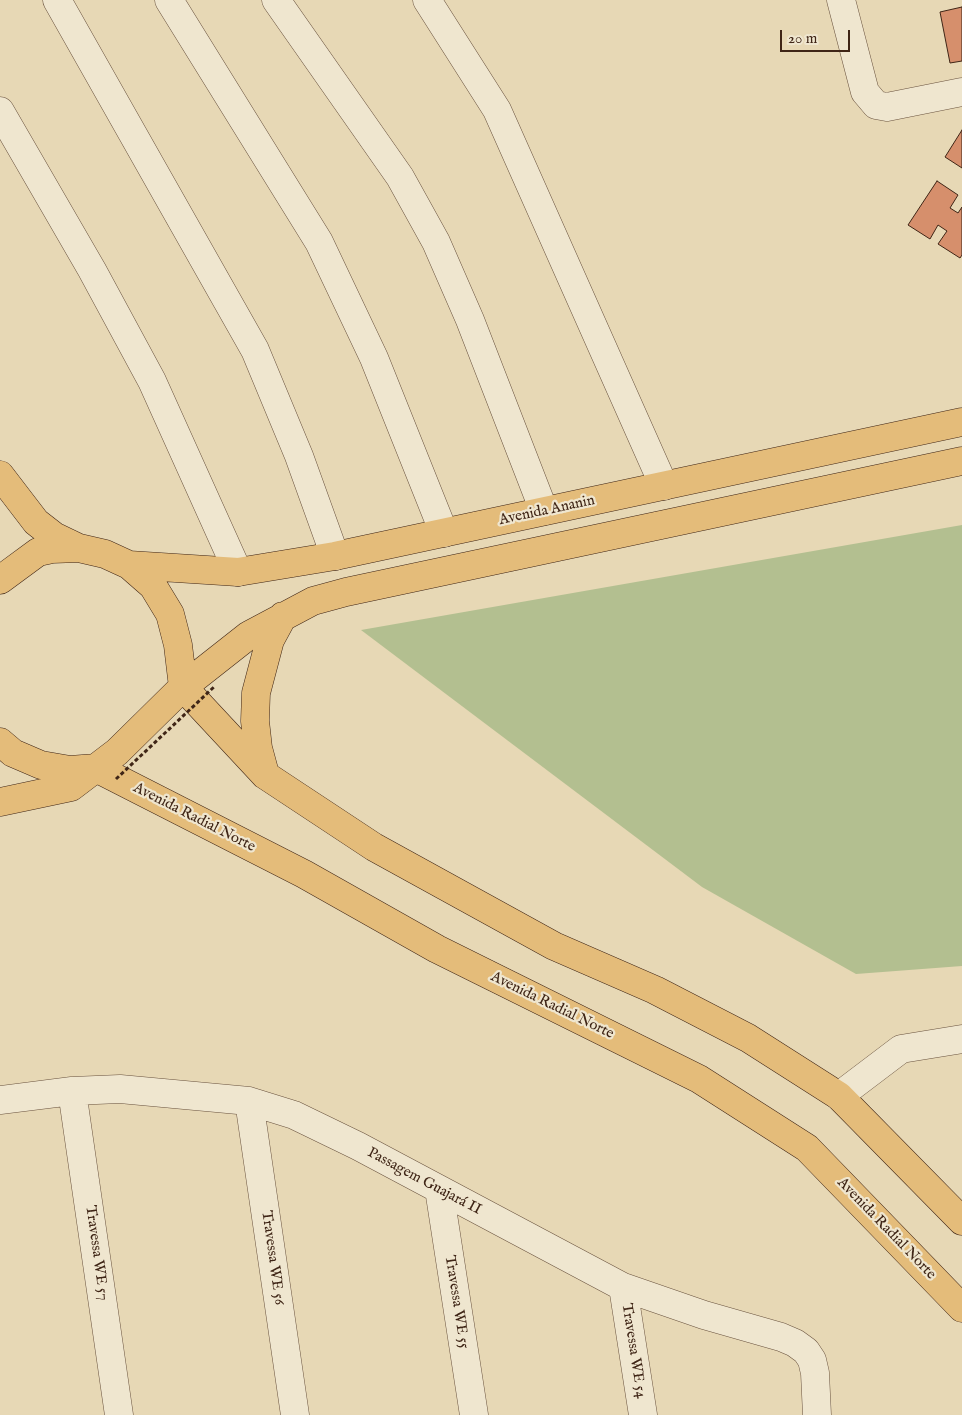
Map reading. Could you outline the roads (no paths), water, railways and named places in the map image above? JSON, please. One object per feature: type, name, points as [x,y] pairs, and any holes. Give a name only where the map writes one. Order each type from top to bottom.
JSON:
[{"type":"main road","name":"Avenida Ananin","points":[[128,565],[238,572],[335,556],[962,422]]},
{"type":"main road","points":[[0,802],[71,788],[110,766],[177,693],[249,635],[313,602],[346,592],[962,462]]},
{"type":"main road","points":[[0,475],[36,522],[54,536],[78,548],[105,554],[128,565],[153,586],[170,614],[178,645],[177,693],[265,775],[374,847],[554,946],[655,990],[748,1038],[839,1096],[962,1221]]},
{"type":"main road","points":[[0,580],[38,552],[78,548]]},
{"type":"main road","points":[[265,775],[258,748],[255,721],[256,693],[270,640],[284,616]]},
{"type":"main road","points":[[0,742],[13,753],[41,765],[70,770],[110,766]]},
{"type":"main road","name":"Avenida Radial Norte","points":[[110,766],[192,815],[438,949],[700,1079],[807,1148],[962,1308]]},
{"type":"street","points":[[57,0],[256,350],[299,456],[335,556]]},
{"type":"street","points":[[169,0],[319,242],[374,358],[444,533]]},
{"type":"street","points":[[276,0],[400,177],[436,242],[470,320],[544,511]]},
{"type":"street","points":[[427,0],[497,110],[664,486]]},
{"type":"street","points":[[841,0],[865,92],[876,104],[887,107],[962,92]]},
{"type":"street","points":[[0,111],[92,270],[152,381],[238,572]]},
{"type":"street","points":[[839,1096],[901,1050],[962,1039]]},
{"type":"street","name":"Passagem Guajará II","points":[[0,1100],[72,1091],[120,1090],[249,1101],[294,1115],[439,1189],[623,1288],[704,1315],[781,1337],[806,1351],[815,1373],[817,1415]]},
{"type":"street","name":"Travessa WE 57","points":[[72,1091],[119,1415]]},
{"type":"street","name":"Travessa WE 56","points":[[249,1101],[295,1415]]},
{"type":"street","name":"Travessa WE 55","points":[[439,1189],[474,1415]]},
{"type":"street","name":"Travessa WE 54","points":[[623,1288],[643,1415]]}]
